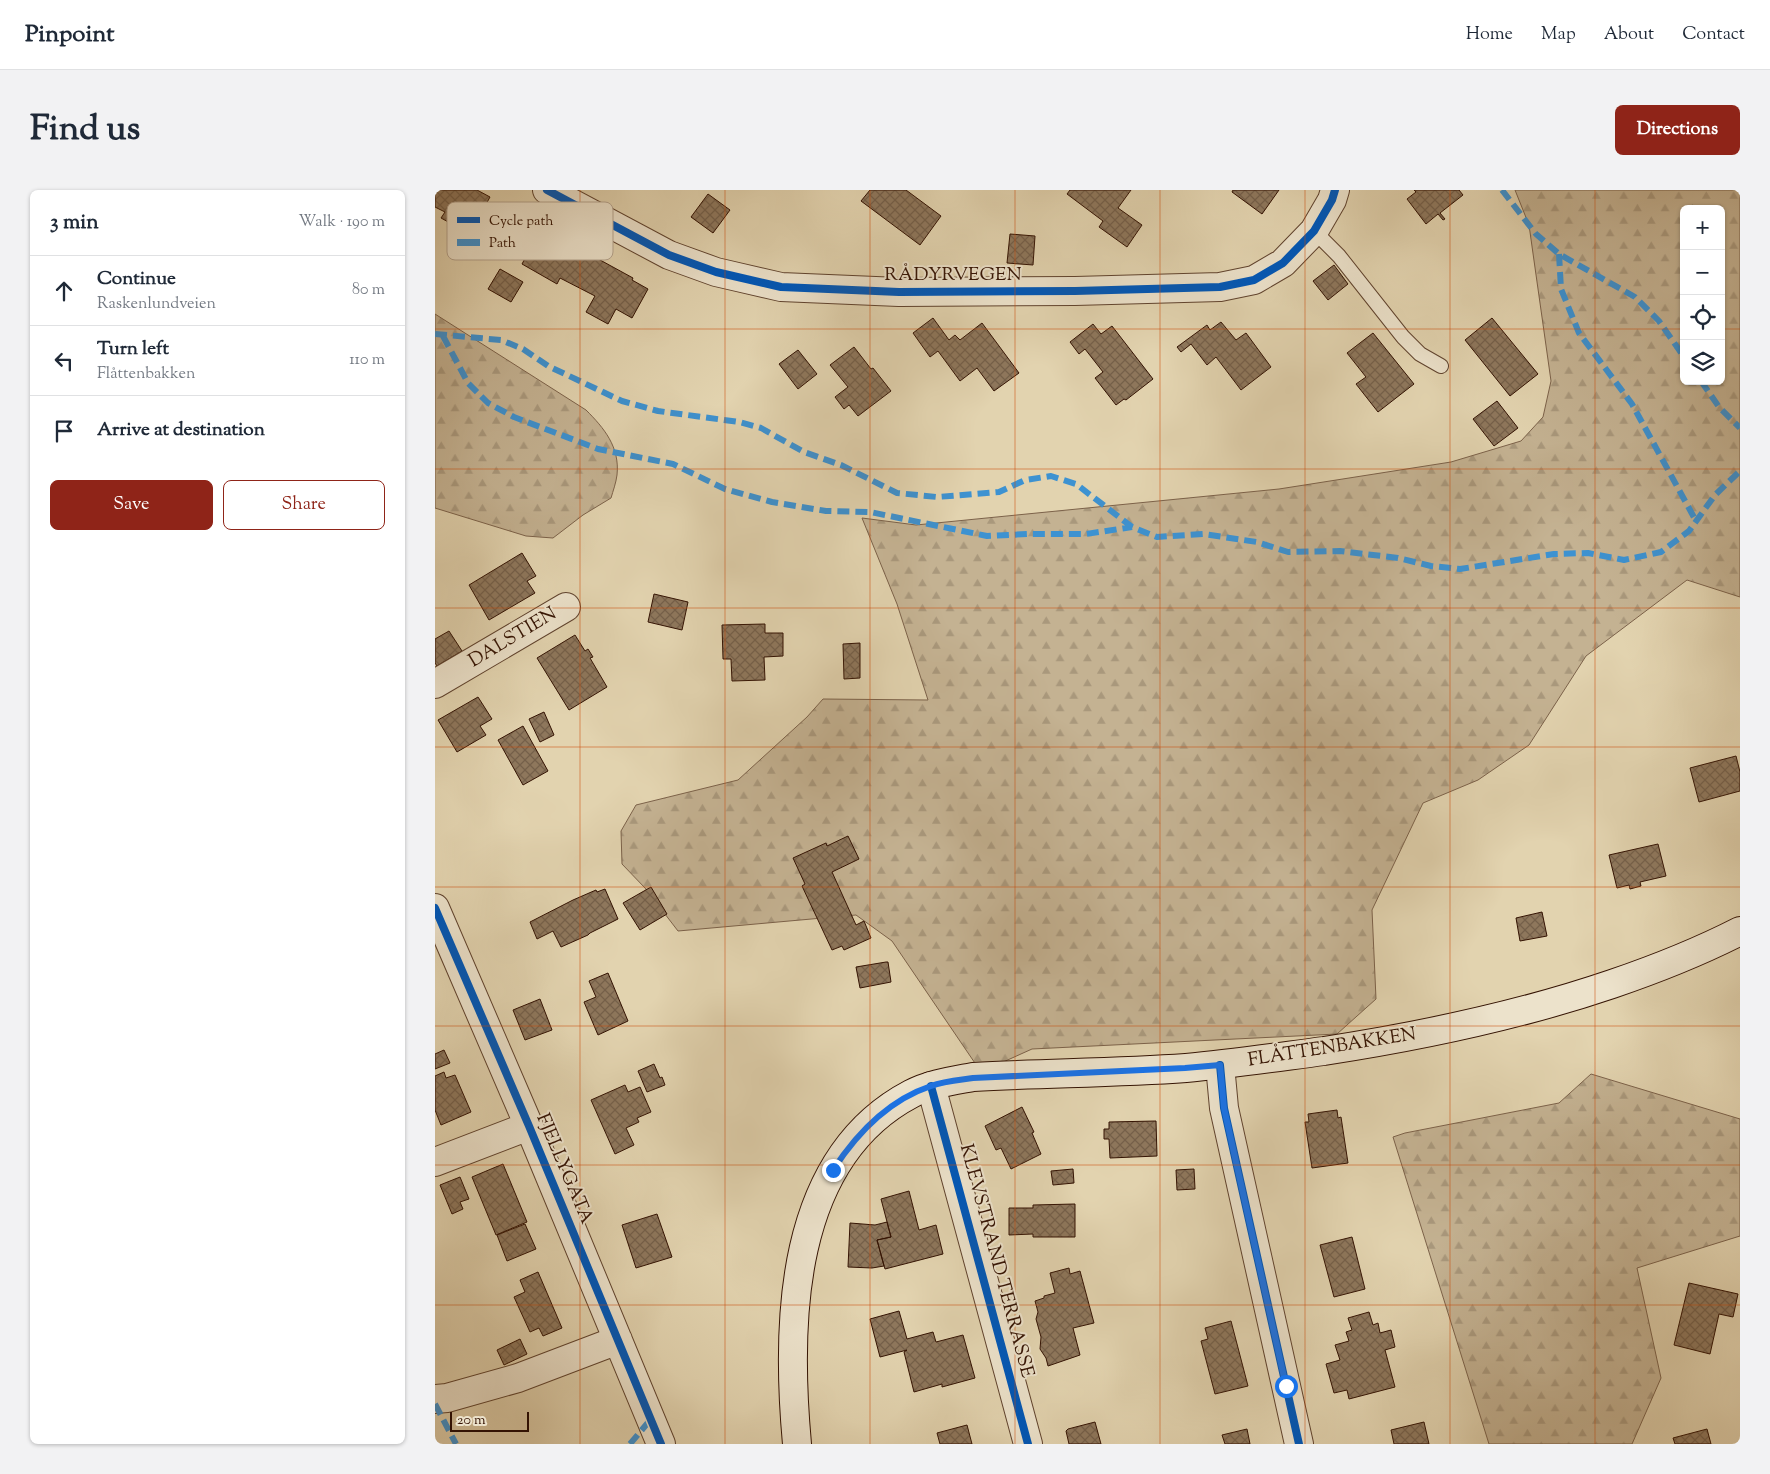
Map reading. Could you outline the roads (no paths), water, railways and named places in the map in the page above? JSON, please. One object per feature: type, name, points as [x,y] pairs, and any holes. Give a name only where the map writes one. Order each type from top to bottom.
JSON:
[{"type":"street","name":"RÅDYRVEGEN","points":[[547,190],[570,202]]},
{"type":"street","name":"RÅDYRVEGEN","points":[[613,225],[669,255],[717,272],[781,287],[899,292],[1075,291],[1220,287],[1254,280],[1283,263],[1314,231],[1333,200],[1335,190]]},
{"type":"street","name":"DALSTIEN","points":[[435,684],[566,607]]},
{"type":"street","name":"FJELLYGATA","points":[[435,908],[529,1126],[661,1444]]},
{"type":"street","name":"FLÅTTENBAKKEN","points":[[797,1444],[792,1358],[796,1290],[803,1247],[823,1189],[843,1154],[871,1122],[891,1106],[905,1098],[931,1086],[981,1077],[1220,1065],[1383,1042],[1510,1015],[1571,998],[1656,969],[1740,931]]},
{"type":"street","points":[[1220,1065],[1224,1108],[1299,1444]]},
{"type":"street","name":"KLEVSTRAND TERRASSE","points":[[931,1086],[1028,1444]]},
{"type":"street","name":"FJELLYGATA","points":[[435,1162],[529,1126]]},
{"type":"street","points":[[435,1399],[447,1398],[518,1378],[618,1340]]},
{"type":"lane","points":[[1314,231],[1339,256],[1403,338],[1420,354],[1441,366]]}]
